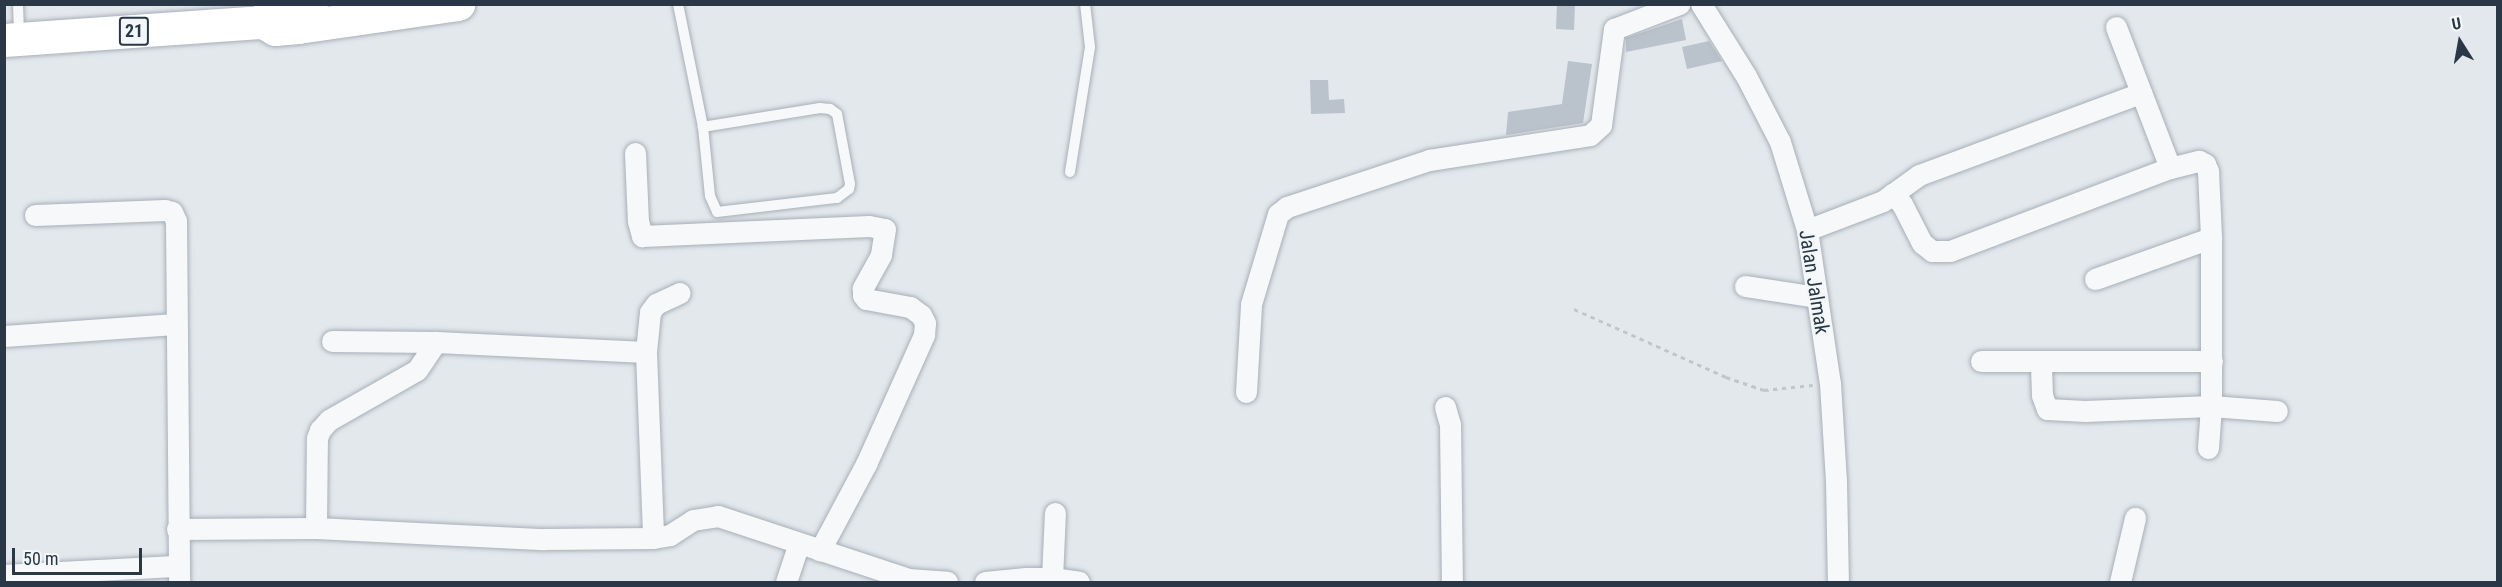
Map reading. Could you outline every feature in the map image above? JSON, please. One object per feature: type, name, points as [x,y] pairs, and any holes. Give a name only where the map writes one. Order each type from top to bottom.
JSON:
[{"type":"highway","name":"21","points":[[12,39],[250,17],[271,10],[311,4]]},
{"type":"highway","name":"21","points":[[250,17],[275,29],[405,8],[458,4]]},
{"type":"street","points":[[1246,392],[1251,304],[1274,219],[1278,214],[1287,207],[1429,160],[1590,135],[1600,125],[1614,29],[1679,4]]},
{"type":"street","name":"Jalan Jalmak","points":[[1701,4],[1746,76],[1780,142],[1808,230],[1830,383],[1836,481],[1838,582]]},
{"type":"street","points":[[2116,27],[2170,168]]},
{"type":"street","points":[[1808,230],[1873,206],[1919,175],[2141,93]]},
{"type":"street","points":[[635,153],[638,221],[642,236],[869,226],[885,230],[886,238],[881,255],[863,288],[863,295],[866,299],[910,307],[921,315],[925,323],[924,335],[866,464],[820,550]]},
{"type":"street","points":[[1892,194],[1902,204],[1923,243],[1932,251],[1950,251],[2170,168],[2199,161],[2205,164],[2208,171],[2211,238],[2212,361],[2208,448]]},
{"type":"street","points":[[4,575],[178,574],[176,221],[172,212],[35,215]]},
{"type":"street","points":[[2095,279],[2211,238]]},
{"type":"street","points":[[1745,286],[1817,297]]},
{"type":"street","points":[[652,527],[646,352],[651,312],[656,304],[680,293]]},
{"type":"street","points":[[4,336],[175,324]]},
{"type":"street","points":[[332,341],[436,342],[646,352]]},
{"type":"street","points":[[316,528],[317,438],[320,430],[329,420],[417,370],[436,342]]},
{"type":"street","points":[[1981,361],[2212,361]]},
{"type":"street","points":[[2041,361],[2042,395],[2047,409],[2085,411],[2211,406],[2277,411]]},
{"type":"street","points":[[1445,407],[1450,424],[1452,582]]},
{"type":"street","points":[[1052,578],[1055,513]]},
{"type":"street","points":[[177,529],[316,528],[544,539],[652,527],[670,535],[693,520],[718,516],[908,579],[947,582]]},
{"type":"street","points":[[2120,582],[2135,518]]},
{"type":"street","points":[[786,582],[799,543]]},
{"type":"street","points":[[985,582],[1052,578],[1079,582]]},
{"type":"lane","points":[[12,39],[18,4]]},
{"type":"lane","points":[[678,4],[703,127],[710,196],[717,212],[837,198],[849,189],[837,114],[830,109],[820,108],[703,127]]},
{"type":"lane","points":[[1070,172],[1090,47],[1085,4]]},
{"type":"path","points":[[1574,309],[1726,376],[1764,390],[1830,383]]},
{"type":"building","points":[[1557,4],[1575,4],[1574,30],[1556,29]]},
{"type":"building","points":[[1682,19],[1686,40],[1626,52],[1626,38]]},
{"type":"building","points":[[1709,41],[1722,61],[1687,69],[1682,47]]},
{"type":"building","points":[[1568,61],[1592,64],[1583,123],[1506,135],[1508,112],[1562,104]]},
{"type":"building","points":[[1310,80],[1328,80],[1329,100],[1344,99],[1345,113],[1311,114]]}]
